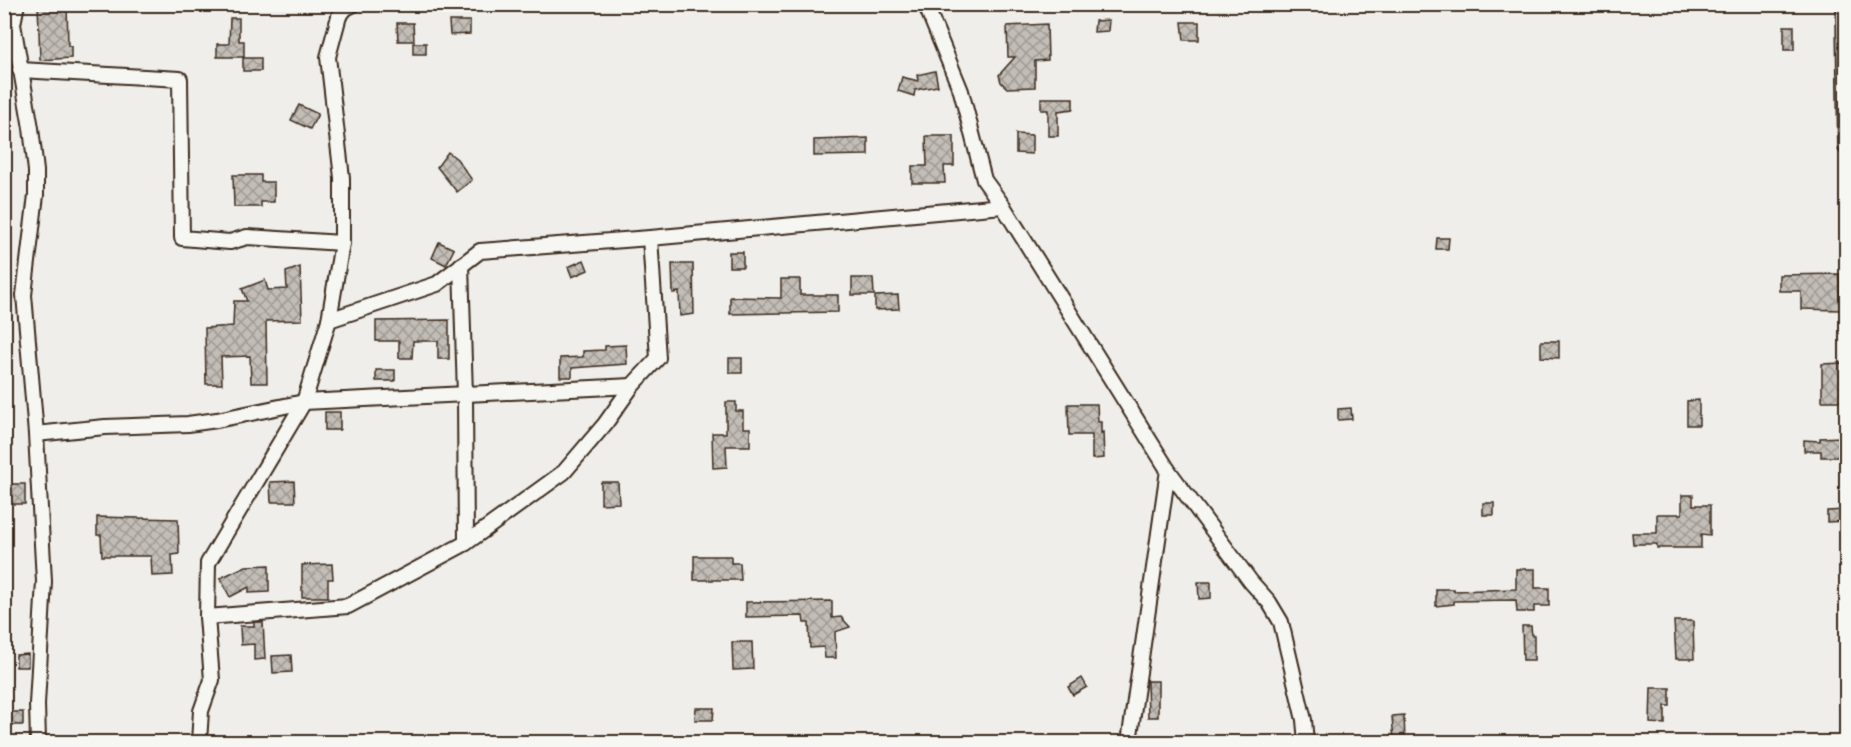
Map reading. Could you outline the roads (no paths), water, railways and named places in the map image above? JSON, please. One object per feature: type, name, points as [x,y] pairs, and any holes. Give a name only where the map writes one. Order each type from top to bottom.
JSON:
[{"type":"street","points":[[16,4],[13,24],[32,128],[36,171],[36,195],[24,295],[36,434],[44,581],[37,704],[38,742]]},
{"type":"street","points":[[199,742],[201,711],[212,680],[207,617],[208,563],[304,402],[328,320],[342,243],[342,178],[328,57],[339,16],[346,8],[354,4]]},
{"type":"street","points":[[923,4],[956,75],[984,180],[1003,206],[1168,470],[1251,582],[1269,602],[1281,622],[1304,720],[1306,742]]},
{"type":"street","points":[[1844,4],[1846,147]]},
{"type":"street","points":[[20,70],[180,80],[182,238],[230,242],[247,237],[342,243]]},
{"type":"street","points":[[328,320],[437,284],[480,251],[1003,206]]},
{"type":"street","points":[[207,617],[348,606],[466,543],[564,472],[605,424],[632,386],[658,358],[650,238]]},
{"type":"street","points":[[461,265],[466,543]]},
{"type":"street","points":[[36,434],[105,427],[188,424],[304,402],[632,386]]},
{"type":"street","points":[[1129,742],[1168,470]]}]
